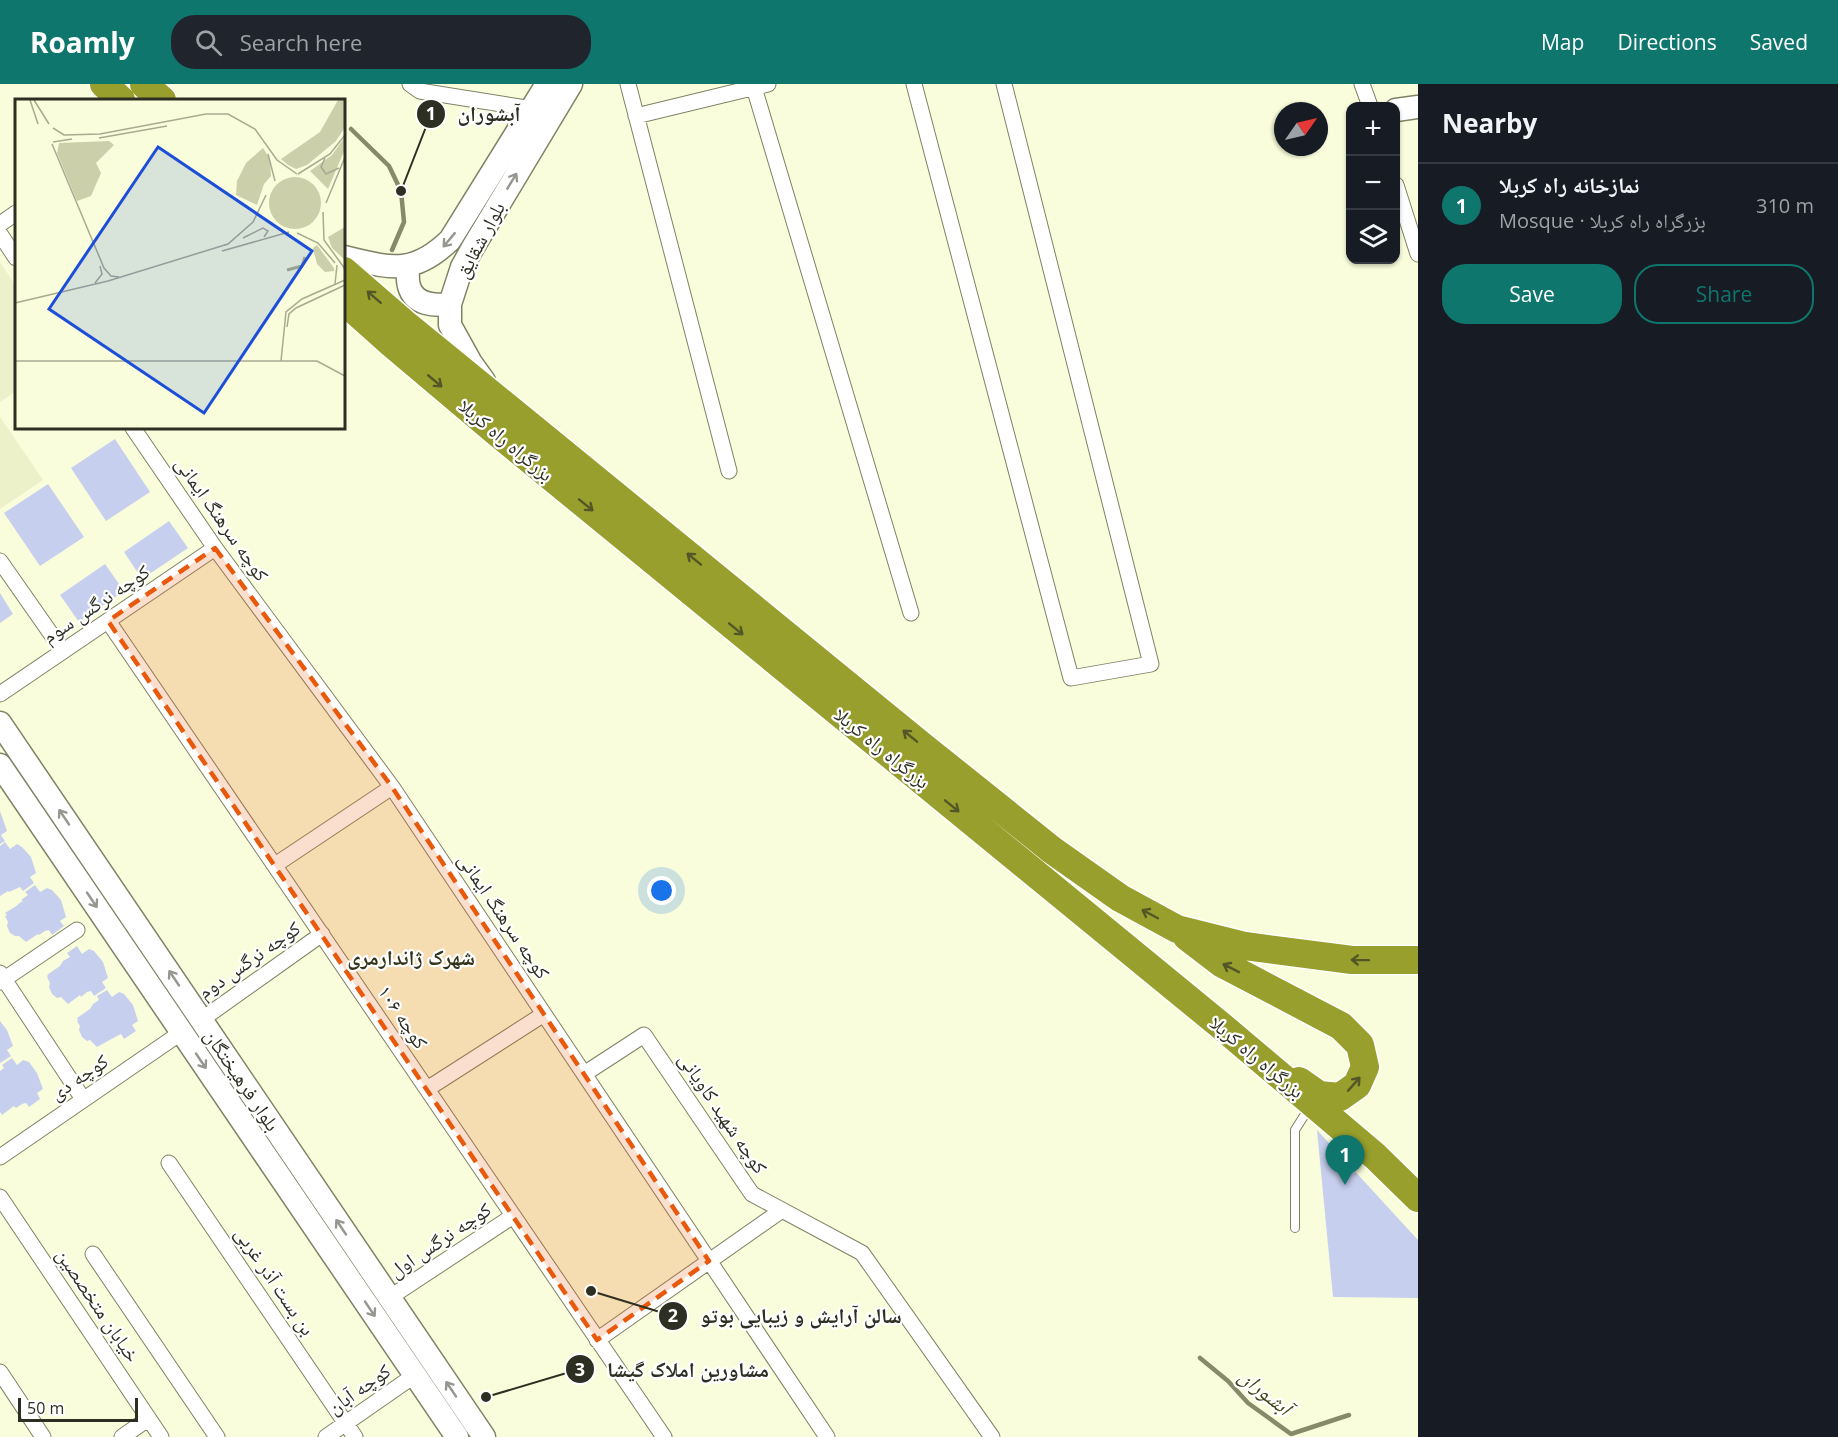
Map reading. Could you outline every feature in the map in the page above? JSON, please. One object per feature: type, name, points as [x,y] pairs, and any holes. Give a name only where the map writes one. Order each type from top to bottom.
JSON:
[{"type":"highway","points":[[104,84],[120,99]]},
{"type":"highway","points":[[144,84],[161,99]]},
{"type":"highway","name":"بزرگراه راه کربلا","points":[[345,272],[404,323],[921,746],[1052,850],[1120,898],[1178,929],[1245,946],[1352,960],[1418,960]]},
{"type":"highway","name":"بزرگراه راه کربلا","points":[[345,302],[500,435],[1219,1024],[1375,1156],[1418,1198]]},
{"type":"highway","points":[[1178,929],[1221,963],[1341,1026],[1360,1045],[1365,1067],[1357,1085],[1340,1097],[1319,1095],[1219,1024]]},
{"type":"main road","name":"بلوار شقایق","points":[[345,257],[394,267],[424,261],[438,252],[450,240],[547,84]]},
{"type":"main road","name":"بلوار شقایق","points":[[498,399],[471,363],[450,325],[450,304],[462,267],[571,84]]},
{"type":"main road","points":[[1400,109],[1418,107]]},
{"type":"main road","points":[[408,266],[409,287],[418,300],[433,306],[450,304]]},
{"type":"main road","name":"بلوار فرهیختگان","points":[[0,723],[484,1437]]},
{"type":"main road","name":"بلوار فرهیختگان","points":[[0,765],[457,1437]]},
{"type":"street","points":[[410,84],[420,91],[532,109]]},
{"type":"street","points":[[628,84],[729,471]]},
{"type":"street","points":[[914,84],[1071,678],[1151,664],[1000,86]]},
{"type":"street","points":[[1362,84],[1369,102]]},
{"type":"street","points":[[636,116],[759,85],[911,613]]},
{"type":"street","points":[[1400,200],[1418,254]]},
{"type":"street","points":[[0,224],[15,214]]},
{"type":"street","points":[[0,234],[15,256]]},
{"type":"street","name":"کوچه سرهنگ ایمانی","points":[[134,429],[215,548],[392,787],[827,1437]]},
{"type":"street","name":"کوچه نرگس سوم","points":[[0,694],[215,548]]},
{"type":"street","points":[[0,561],[63,651]]},
{"type":"street","name":"کوچه ۱۰۶","points":[[108,621],[664,1437]]},
{"type":"street","points":[[275,865],[392,787]]},
{"type":"street","points":[[77,930],[1,978],[83,1099]]},
{"type":"street","name":"کوچه نرگس دوم","points":[[201,1020],[322,934]]},
{"type":"street","points":[[427,1089],[544,1014]]},
{"type":"street","name":"کوچه دی","points":[[0,1156],[182,1032]]},
{"type":"street","name":"کوچه شهید کاویانی","points":[[584,1074],[644,1035],[752,1194],[862,1253],[992,1437]]},
{"type":"street","name":"بن بست آذر غربی","points":[[169,1163],[356,1437]]},
{"type":"street","name":"خیابان متخصصین","points":[[0,1197],[161,1437]]},
{"type":"street","points":[[597,1340],[782,1210]]},
{"type":"street","name":"کوچه نرگس اول","points":[[389,1298],[513,1216]]},
{"type":"street","points":[[93,1254],[217,1437]]},
{"type":"street","points":[[0,1372],[44,1437]]},
{"type":"street","name":"کوچه آبان","points":[[326,1437],[415,1375]]},
{"type":"street","points":[[122,1437],[148,1419]]},
{"type":"lane","points":[[1295,1228],[1295,1130],[1311,1104]]},
{"type":"highlighted area","points":[[215,548],[392,787],[709,1261],[597,1340],[108,621]]},
{"type":"shaded area","points":[[0,262],[15,284],[15,392],[0,402]]},
{"type":"shaded area","points":[[0,417],[43,480],[0,509]]},
{"type":"building","points":[[115,439],[150,492],[106,521],[71,468]]},
{"type":"building","points":[[48,484],[84,537],[40,566],[4,513]]},
{"type":"building","points":[[169,521],[188,548],[142,579],[124,552]]},
{"type":"building","points":[[105,564],[124,591],[79,622],[60,595]]},
{"type":"building","points":[[0,593],[13,614],[0,623]]},
{"type":"building","points":[[0,811],[7,831],[1,835],[5,841],[0,844]]},
{"type":"building","points":[[5,842],[10,849],[17,844],[22,847],[31,857],[36,873],[30,877],[34,883],[23,891],[20,887],[0,896],[0,846]]},
{"type":"building","points":[[35,885],[40,892],[47,888],[52,890],[61,900],[66,917],[60,921],[64,926],[52,935],[49,930],[45,931],[26,942],[10,933],[5,913],[23,901],[21,900],[28,895],[25,892]]},
{"type":"building","points":[[77,946],[82,954],[89,949],[94,951],[103,962],[108,978],[102,982],[106,988],[94,996],[91,991],[87,992],[68,1004],[61,997],[57,998],[52,994],[47,975],[70,957],[67,953]]},
{"type":"building","points":[[107,990],[112,997],[119,992],[124,994],[133,1005],[138,1021],[132,1025],[136,1031],[124,1039],[121,1034],[97,1047],[90,1040],[87,1041],[82,1037],[77,1018],[99,1000],[97,996]]},
{"type":"building","points":[[0,1021],[7,1030],[13,1046],[7,1050],[11,1056],[0,1063]]},
{"type":"building","points":[[12,1058],[17,1065],[23,1060],[29,1062],[37,1073],[43,1089],[37,1093],[40,1099],[29,1107],[26,1103],[16,1108],[14,1106],[2,1115],[0,1112],[0,1071],[4,1068],[2,1065]]},
{"type":"building","points":[[1317,1130],[1418,1240],[1418,1298],[1333,1297]]},
{"type":"waterway","name":"آبشوران","points":[[351,129],[389,166],[401,191],[404,222],[392,250]]},
{"type":"waterway","name":"آبشوران","points":[[1200,1358],[1228,1381],[1248,1403],[1291,1434],[1349,1415]]},
{"type":"place","name":"آبشوران","points":[[401,191]]},
{"type":"place","name":"نمازخانه راه کربلا","points":[[1345,1185]]},
{"type":"place","name":"سالن آرایش و زیبایی بوتو","points":[[591,1291]]},
{"type":"place","name":"مشاورین املاک گیشا","points":[[486,1397]]},
{"type":"district","name":"شهرک ژاندارمری","points":[[411,958]]}]
